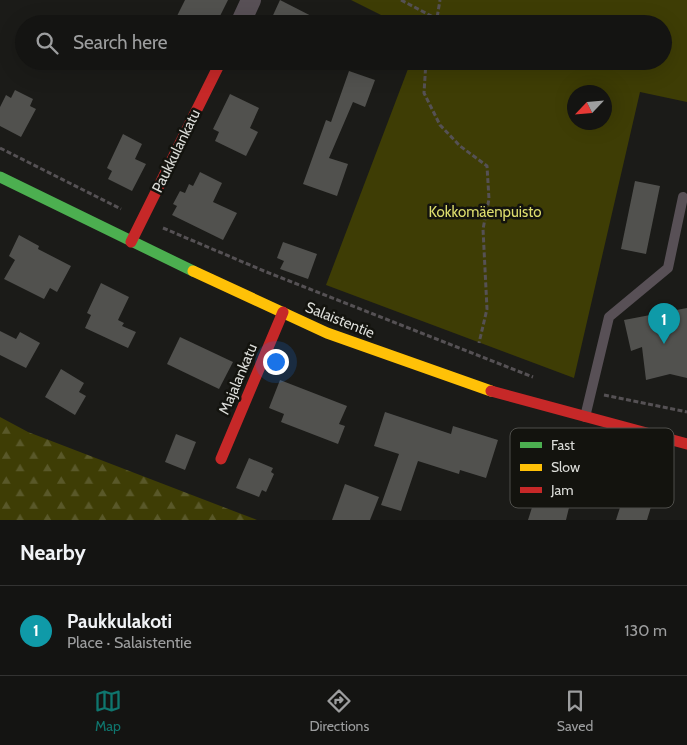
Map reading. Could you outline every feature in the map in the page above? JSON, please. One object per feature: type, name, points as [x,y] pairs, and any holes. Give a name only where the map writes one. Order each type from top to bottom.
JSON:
[{"type":"street","points":[[244,15],[250,0]]},
{"type":"street","name":"Paukkulankatu","points":[[131,242],[216,70]]},
{"type":"street","name":"Salaistentie","points":[[0,177],[131,242],[327,333],[490,391],[624,428]]},
{"type":"street","name":"Majalankatu","points":[[221,459],[283,312]]},
{"type":"street","name":"Salaistentie","points":[[674,441],[687,444]]},
{"type":"lane","points":[[585,418],[609,317],[668,268],[683,197]]},
{"type":"path","points":[[401,0],[425,15]]},
{"type":"path","points":[[437,15],[440,0]]},
{"type":"path","points":[[425,70],[424,93],[440,125],[460,146],[487,166],[489,199],[483,229],[487,309],[479,343]]},
{"type":"path","points":[[0,148],[142,219],[264,271],[538,379]]},
{"type":"path","points":[[591,393],[687,412]]},
{"type":"green space","name":"Kokkomäenpuisto","points":[[351,0],[687,0],[687,102],[640,92],[574,378],[326,285],[408,70],[672,70],[672,15],[381,15]]},
{"type":"green space","points":[[0,417],[28,432],[257,520],[0,520]]},
{"type":"building","points":[[185,0],[228,0],[220,15],[178,15]]},
{"type":"building","points":[[280,0],[309,15],[273,15]]},
{"type":"building","points":[[349,71],[375,80],[365,107],[353,102],[329,158],[348,164],[337,196],[303,184],[326,120],[331,122]]},
{"type":"building","points":[[15,90],[33,99],[30,106],[36,109],[21,137],[0,126],[0,107],[6,95],[11,98]]},
{"type":"building","points":[[230,94],[259,108],[250,128],[258,132],[246,156],[215,141],[219,132],[213,129]]},
{"type":"building","points":[[123,134],[142,144],[135,159],[146,164],[132,191],[108,179],[112,171],[107,168]]},
{"type":"building","points":[[200,172],[222,183],[213,202],[237,213],[223,240],[172,215],[177,206],[173,204],[180,191],[185,193],[189,184],[193,186]]},
{"type":"building","points":[[635,181],[660,186],[646,254],[621,249]]},
{"type":"building","points":[[19,235],[39,246],[38,249],[71,266],[57,292],[50,288],[44,299],[4,279],[15,260],[9,256]]},
{"type":"building","points":[[283,242],[317,254],[308,279],[280,269],[284,261],[277,258]]},
{"type":"building","points":[[101,283],[129,297],[118,320],[124,323],[122,326],[136,332],[128,348],[85,328],[91,315],[87,313]]},
{"type":"building","points":[[687,308],[687,378],[670,374],[646,380],[642,347],[631,351],[624,320]]},
{"type":"building","points":[[0,331],[16,339],[20,332],[40,343],[26,368],[0,355]]},
{"type":"building","points":[[180,337],[233,362],[219,389],[167,364]]},
{"type":"building","points":[[61,369],[84,383],[79,392],[86,396],[75,415],[45,397]]},
{"type":"building","points":[[280,380],[347,406],[339,424],[345,426],[338,444],[281,422],[284,414],[269,408]]},
{"type":"building","points":[[385,412],[451,434],[453,426],[498,440],[486,478],[460,470],[459,474],[418,461],[401,511],[381,505],[399,454],[374,446]]},
{"type":"building","points":[[176,434],[196,442],[185,470],[165,462]]},
{"type":"building","points":[[249,458],[273,468],[271,472],[274,474],[266,492],[262,490],[259,497],[236,488]]},
{"type":"building","points":[[345,484],[379,497],[370,520],[332,520]]},
{"type":"building","points":[[532,508],[569,508],[566,520],[528,520]]},
{"type":"building","points":[[620,508],[651,508],[647,520],[616,520]]},
{"type":"traffic: fast","points":[[0,177],[193,271]]},
{"type":"traffic: slow","points":[[193,271],[327,333],[491,391]]},
{"type":"traffic: jam","points":[[131,242],[217,70]]},
{"type":"traffic: jam","points":[[221,459],[283,312]]},
{"type":"traffic: jam","points":[[491,391],[628,428]]},
{"type":"traffic: jam","points":[[674,440],[687,444]]},
{"type":"place","name":"Paukkulakoti","points":[[664,344]]}]
